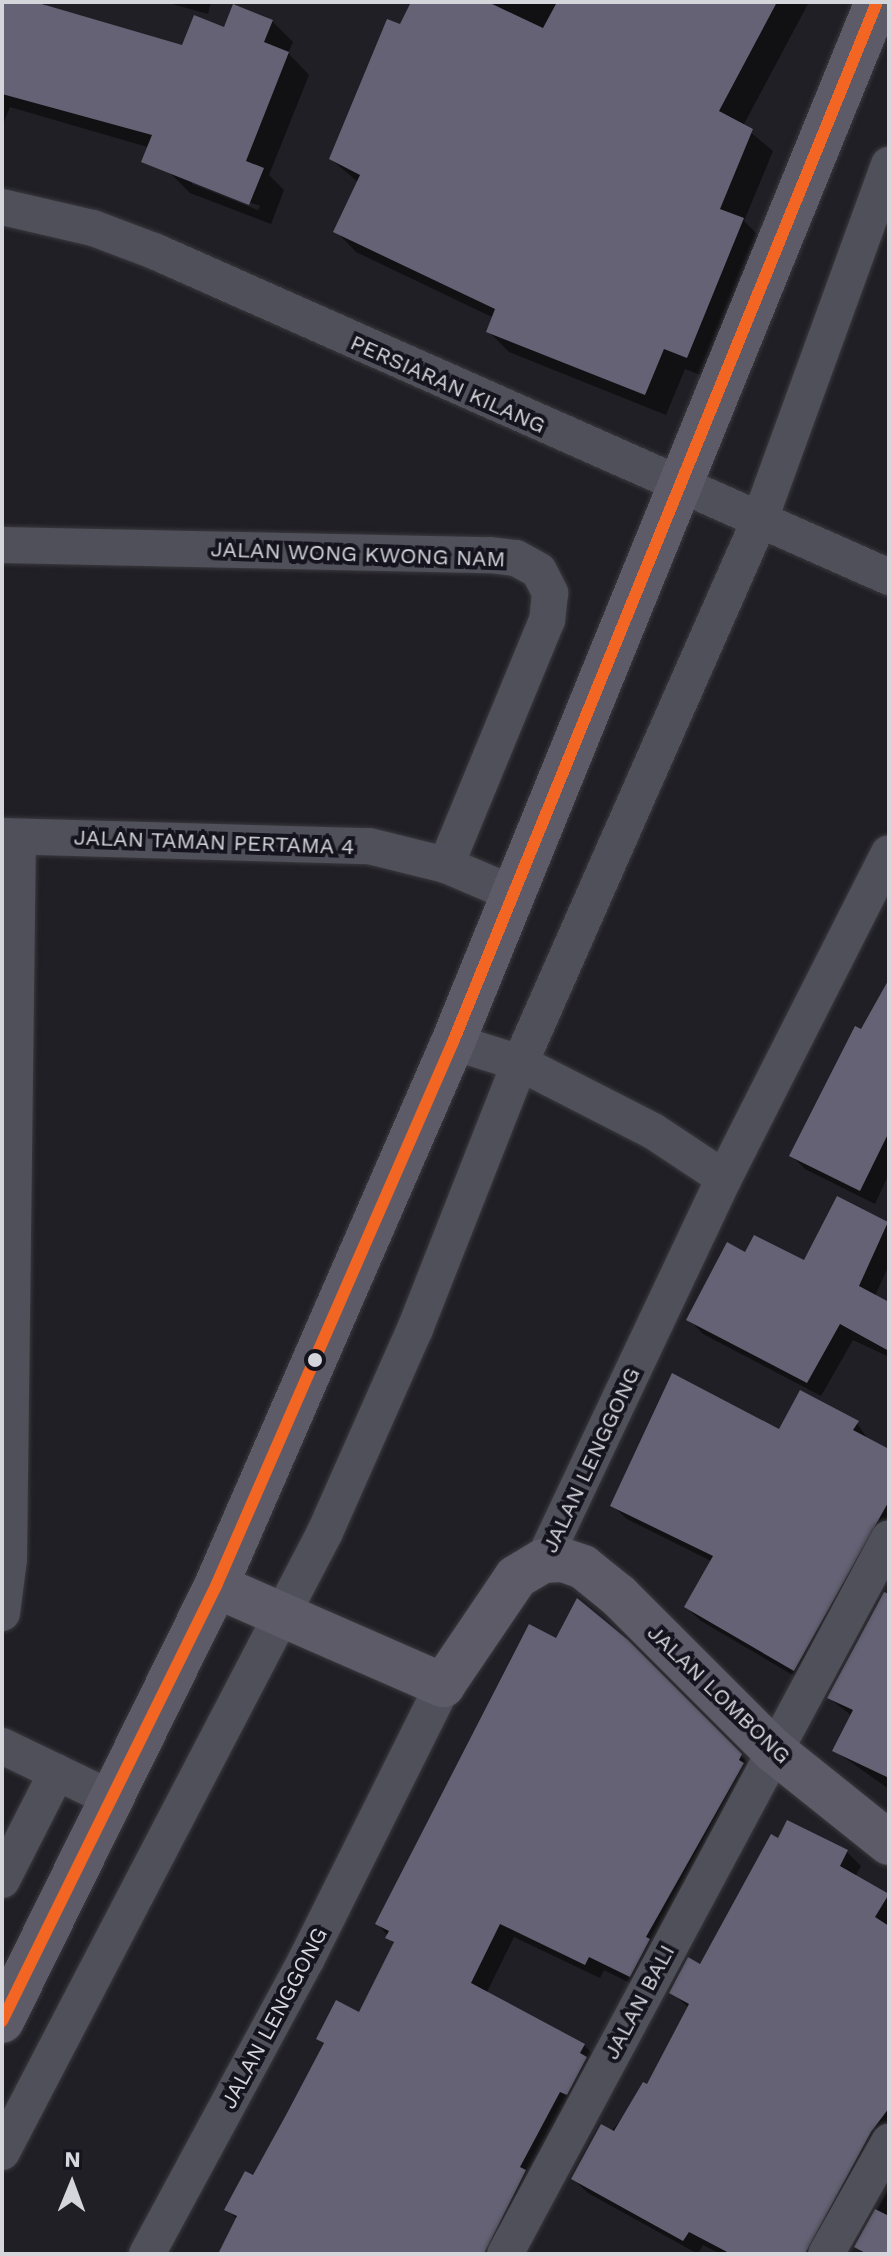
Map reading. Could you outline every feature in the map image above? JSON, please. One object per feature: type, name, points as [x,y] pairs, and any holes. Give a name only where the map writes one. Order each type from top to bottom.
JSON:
[{"type":"main road","points":[[2,2021],[114,1800],[216,1586],[453,1042],[877,2]]},
{"type":"main road","name":"JALAN LOMBONG","points":[[543,1561],[563,1560],[583,1567],[619,1596],[773,1750],[889,1843]]},
{"type":"main road","name":"JALAN LENGGONG","points":[[443,1685],[495,1602],[516,1577],[543,1561]]},
{"type":"main road","points":[[216,1586],[285,1612],[443,1685]]},
{"type":"street","points":[[2,2152],[285,1612],[415,1329],[520,1063],[760,519],[889,165]]},
{"type":"street","name":"PERSIARAN KILANG","points":[[2,207],[93,228],[154,251],[889,577]]},
{"type":"street","name":"JALAN WONG KWONG NAM","points":[[2,545],[490,555],[516,558],[539,571],[550,593],[547,620],[446,865]]},
{"type":"street","points":[[2,1613],[9,1559],[6,1418],[10,836]]},
{"type":"street","name":"JALAN TAMAN PERTAMA 4","points":[[10,836],[315,841],[369,846],[446,865],[514,894]]},
{"type":"street","name":"JALAN LENGGONG","points":[[543,1561],[724,1178],[889,853]]},
{"type":"street","points":[[453,1042],[520,1063],[653,1131],[724,1178]]},
{"type":"street","name":"JALAN BALI","points":[[505,2254],[889,1538]]},
{"type":"street","name":"JALAN LENGGONG","points":[[147,2254],[307,1958],[443,1685]]},
{"type":"street","points":[[2,1746],[114,1800]]},
{"type":"street","points":[[2,1880],[57,1772]]},
{"type":"street","points":[[826,2254],[889,2142]]},
{"type":"building","points":[[2,2],[35,2],[182,45],[194,15],[224,27],[233,4],[273,20],[264,42],[289,52],[246,161],[264,168],[249,205],[141,162],[152,135],[2,94]]},
{"type":"building","points":[[411,2],[488,2],[543,28],[557,2],[777,2],[719,111],[753,129],[720,209],[744,218],[687,358],[664,349],[645,395],[486,332],[495,309],[333,232],[360,175],[329,159],[387,19],[400,24]]},
{"type":"building","points":[[889,979],[889,1132],[860,1191],[789,1156],[855,1026],[861,1029]]},
{"type":"building","points":[[837,1196],[888,1222],[859,1286],[889,1302],[889,1351],[840,1324],[807,1383],[686,1320],[727,1242],[745,1252],[754,1235],[804,1260]]},
{"type":"building","points":[[672,1373],[779,1429],[800,1390],[859,1421],[853,1430],[889,1449],[889,1501],[794,1671],[684,1607],[713,1556],[610,1506]]},
{"type":"building","points":[[884,1592],[889,1594],[889,1778],[832,1751],[853,1710],[827,1698]]},
{"type":"building","points":[[577,1598],[628,1640],[742,1754],[739,1760],[744,1763],[646,1937],[650,1939],[630,1977],[589,1957],[585,1965],[500,1924],[471,1983],[585,2044],[580,2053],[587,2057],[567,2095],[560,2092],[520,2167],[526,2170],[484,2254],[218,2254],[237,2216],[224,2210],[245,2171],[253,2175],[286,2115],[324,2043],[316,2039],[336,2000],[359,2012],[394,1942],[385,1938],[389,1931],[375,1924],[529,1624],[556,1638]]},
{"type":"building","points":[[787,1820],[848,1850],[840,1866],[889,1894],[875,1917],[889,1926],[889,2108],[871,2132],[805,2254],[731,2254],[689,2232],[683,2241],[571,2179],[601,2124],[614,2131],[643,2082],[647,2084],[689,2004],[669,1993],[688,1957],[700,1964],[771,1834],[778,1838]]},
{"type":"building","points":[[875,2209],[889,2216],[889,2254],[867,2254],[854,2247]]},
{"type":"transit line","points":[[2,2021],[216,1586],[453,1042],[877,2]]}]
